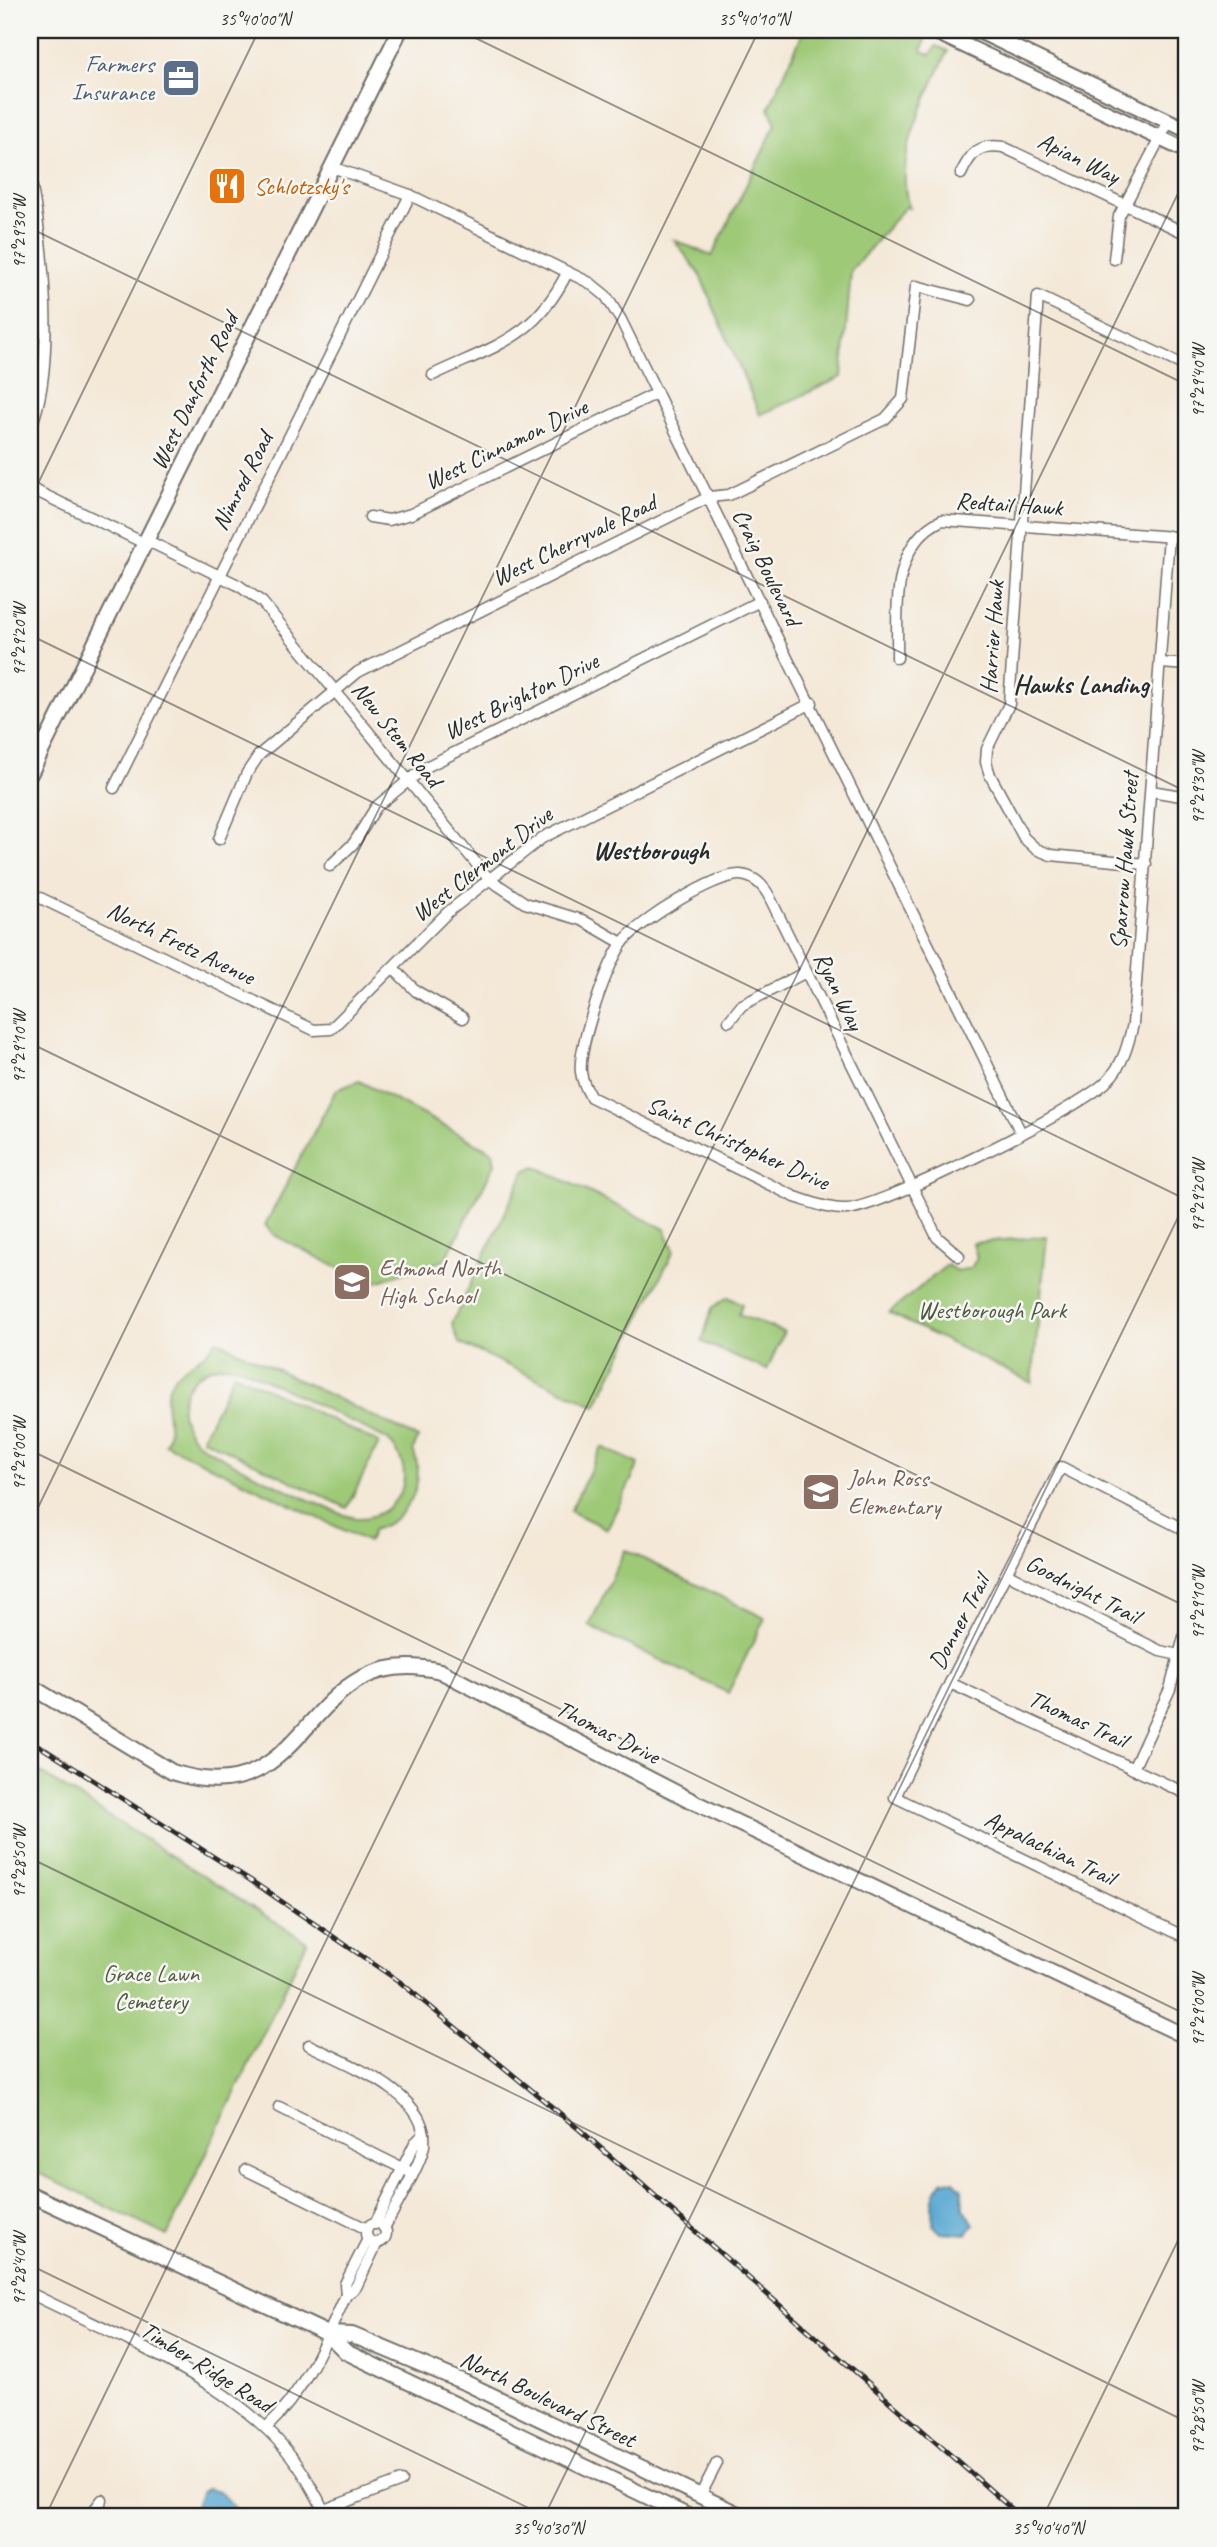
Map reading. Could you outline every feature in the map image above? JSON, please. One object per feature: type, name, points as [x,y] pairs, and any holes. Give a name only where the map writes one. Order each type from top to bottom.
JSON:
[{"type":"main road","name":"West Danforth Road","points":[[30,774],[400,30]]},
{"type":"main road","points":[[932,30],[1187,151]]},
{"type":"main road","points":[[977,30],[1187,130]]},
{"type":"main road","name":"Thomas Drive","points":[[30,1686],[172,1772],[192,1779],[230,1781],[247,1776],[278,1758],[340,1690],[365,1675],[392,1666],[415,1665],[440,1671],[696,1802],[1185,2031]]},
{"type":"main road","name":"North Boulevard Street","points":[[30,2193],[328,2334],[346,2352],[690,2517]]},
{"type":"main road","name":"North Boulevard Street","points":[[328,2334],[352,2335],[466,2383],[744,2517]]},
{"type":"main road","points":[[697,2517],[700,2496]]},
{"type":"street","points":[[1114,259],[1119,216],[1169,121]]},
{"type":"street","name":"Apian Way","points":[[961,174],[968,158],[978,150],[988,145],[1003,147],[1187,233]]},
{"type":"street","name":"Craig Boulevard","points":[[332,167],[410,195],[590,283],[606,296],[812,704],[855,799],[1021,1133]]},
{"type":"street","points":[[30,177],[42,270],[44,369],[40,399],[30,429]]},
{"type":"street","name":"Nimrod Road","points":[[114,788],[410,195]]},
{"type":"street","points":[[433,375],[525,331],[540,317],[567,273]]},
{"type":"street","name":"West Cherryvale Road","points":[[219,839],[247,773],[259,755],[334,691],[386,656],[709,497],[729,495],[885,419],[896,410],[903,399],[916,286],[970,300]]},
{"type":"street","name":"Harrier Hawk","points":[[1146,864],[1051,855],[1036,849],[1024,838],[990,775],[986,762],[987,749],[1009,704],[1038,296],[1187,367]]},
{"type":"street","name":"West Cinnamon Drive","points":[[370,517],[388,520],[411,514],[657,393]]},
{"type":"street","name":"New Stem Road","points":[[30,488],[218,575],[262,602],[489,879],[526,903],[582,920],[622,943]]},
{"type":"street","name":"Redtail Hawk","points":[[897,659],[900,576],[916,539],[928,527],[942,520],[1187,537]]},
{"type":"street","name":"Sparrow Hawk Street","points":[[1021,1133],[1087,1099],[1120,1066],[1133,1024],[1169,536]]},
{"type":"street","name":"West Brighton Drive","points":[[330,866],[354,843],[376,807],[424,768],[760,601]]},
{"type":"street","points":[[1161,663],[1187,666]]},
{"type":"street","name":"West Clermont Drive","points":[[314,1030],[331,1029],[448,912],[564,824],[812,704]]},
{"type":"street","points":[[1151,791],[1187,797]]},
{"type":"street","name":"Ryan Way","points":[[622,943],[653,915],[708,887],[739,875],[757,881],[765,888],[937,1237],[959,1256]]},
{"type":"street","name":"North Fretz Avenue","points":[[30,893],[314,1030]]},
{"type":"street","name":"Saint Christopher Drive","points":[[622,943],[609,967],[581,1061],[581,1074],[591,1097],[795,1197],[845,1210],[872,1205],[1021,1133]]},
{"type":"street","points":[[393,968],[416,991],[464,1018]]},
{"type":"street","points":[[729,1021],[742,1004],[806,972]]},
{"type":"street","name":"Donner Trail","points":[[895,1797],[1061,1467],[1187,1531]]},
{"type":"street","name":"Goodnight Trail","points":[[1008,1574],[1160,1651],[1179,1655]]},
{"type":"street","points":[[1133,1769],[1170,1689],[1187,1626]]},
{"type":"street","name":"Thomas Trail","points":[[950,1683],[1187,1794]]},
{"type":"street","name":"Appalachian Trail","points":[[895,1797],[1187,1938]]},
{"type":"street","points":[[267,2428],[292,2402],[346,2295],[356,2287],[374,2232],[407,2170],[415,2143],[424,2134],[418,2113],[379,2080],[309,2045]]},
{"type":"street","points":[[279,2107],[407,2170]]},
{"type":"street","points":[[246,2170],[374,2232]]},
{"type":"street","name":"Timber Ridge Road","points":[[30,2293],[181,2370],[267,2428],[297,2460],[325,2514]]},
{"type":"street","points":[[700,2496],[717,2463]]},
{"type":"street","points":[[325,2514],[401,2481]]},
{"type":"street","points":[[89,2517],[102,2500]]},
{"type":"green space","points":[[804,30],[914,30],[925,40],[922,51],[931,55],[936,46],[948,51],[914,127],[909,147],[905,188],[909,208],[905,207],[851,271],[842,377],[760,415],[699,273],[674,240],[712,256],[776,124],[769,108]]},
{"type":"green space","points":[[359,1081],[493,1152],[495,1164],[445,1260],[370,1284],[274,1235],[265,1225],[336,1090]]},
{"type":"green space","points":[[535,1166],[665,1229],[674,1250],[596,1406],[459,1343],[452,1323],[525,1171]]},
{"type":"green space","name":"Westborough Park","points":[[1047,1236],[1032,1383],[889,1313],[947,1265],[957,1271],[971,1268],[977,1258],[973,1243]]},
{"type":"green space","points":[[728,1297],[742,1304],[739,1315],[784,1332],[767,1370],[702,1342],[712,1308]]},
{"type":"green space","points":[[216,1340],[418,1438],[413,1450],[417,1463],[416,1488],[405,1509],[396,1518],[373,1530],[368,1542],[165,1444],[169,1431],[166,1399],[171,1382],[184,1368],[211,1348]],"holes":[[[226,1365],[242,1368],[387,1439],[399,1455],[404,1475],[402,1488],[395,1501],[384,1511],[364,1518],[344,1515],[227,1460],[197,1442],[183,1418],[184,1393],[190,1383],[211,1368]]]},
{"type":"green space","points":[[234,1373],[379,1443],[347,1508],[202,1438]]},
{"type":"green space","points":[[602,1447],[639,1464],[607,1529],[570,1511]]},
{"type":"green space","points":[[625,1550],[765,1618],[728,1693],[589,1626]]},
{"type":"green space","name":"Grace Lawn Cemetery","points":[[30,1766],[307,1942],[167,2236],[30,2169]]},
{"type":"water","points":[[943,2180],[954,2181],[962,2189],[963,2208],[974,2224],[967,2234],[940,2232],[934,2226],[932,2202]]},
{"type":"water","points":[[208,2488],[218,2491],[244,2517],[191,2517],[201,2493]]},
{"type":"railway","points":[[30,1740],[250,1880],[400,1982],[580,2130],[1021,2517]]},
{"type":"place","name":"Farmers Insurance","points":[[181,78]]},
{"type":"place","name":"Schlotzsky's","points":[[227,186]]},
{"type":"place","name":"Edmond North High School","points":[[352,1282]]},
{"type":"place","name":"John Ross Elementary","points":[[821,1492]]},
{"type":"district","name":"Hawks Landing","points":[[1081,684]]},
{"type":"district","name":"Westborough","points":[[651,850]]}]
